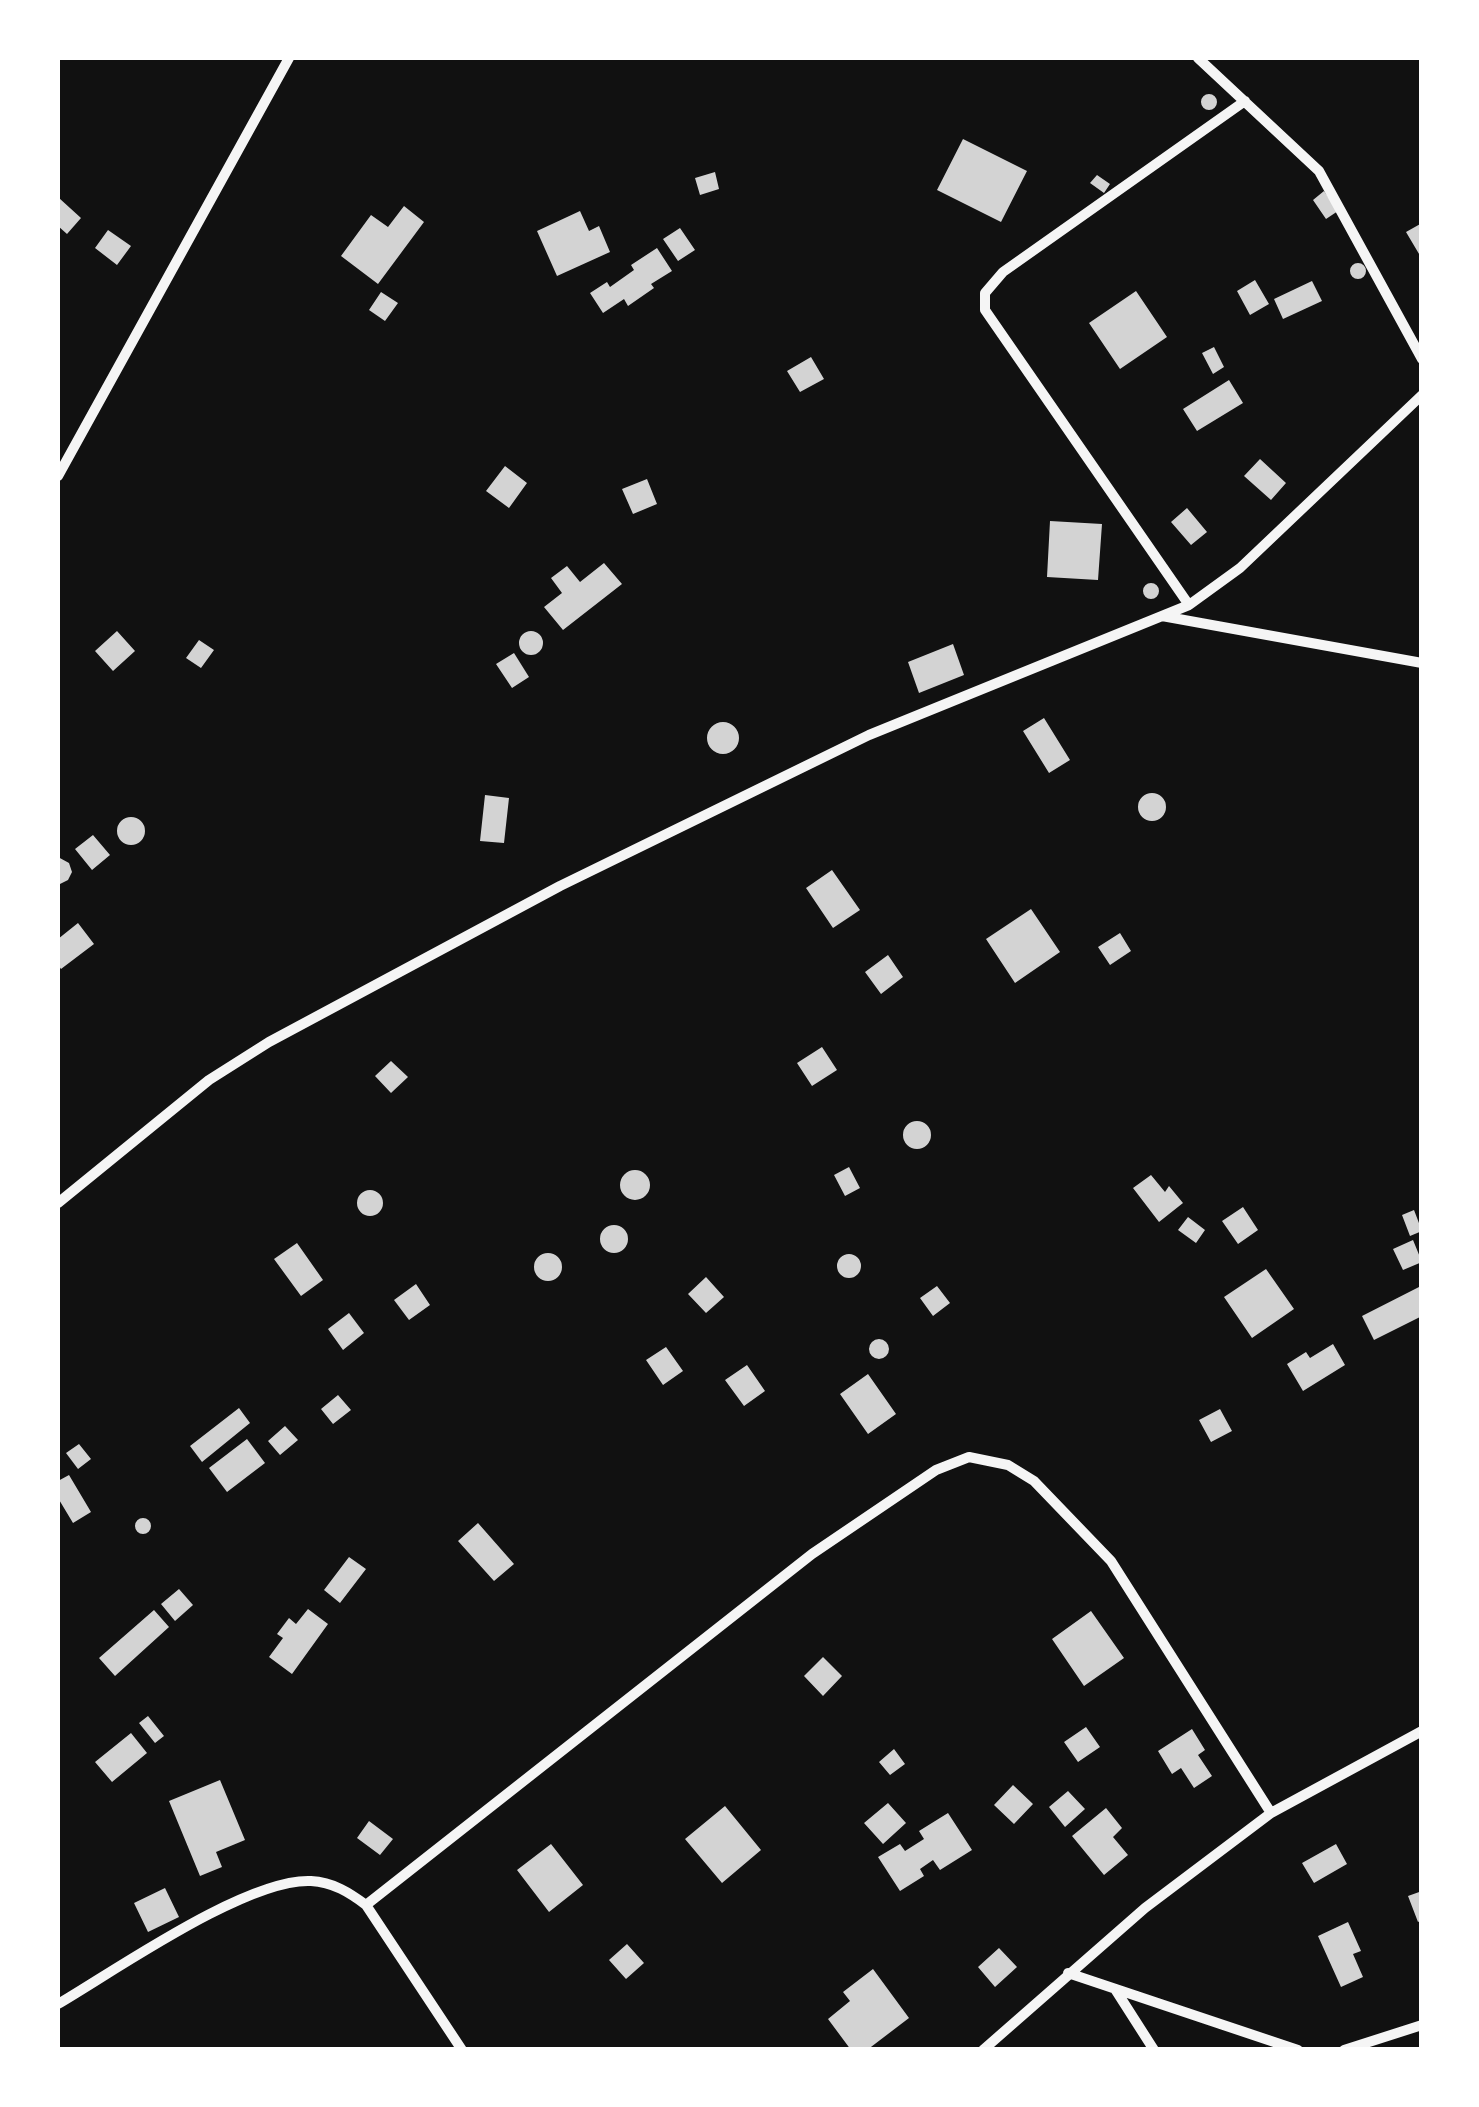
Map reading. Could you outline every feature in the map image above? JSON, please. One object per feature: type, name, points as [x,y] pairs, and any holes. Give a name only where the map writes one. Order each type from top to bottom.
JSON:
[{"type":"street","points":[[58,476],[289,58]]},
{"type":"street","points":[[1198,58],[1320,171],[1422,358]]},
{"type":"street","points":[[1189,605],[985,310],[984,293],[1003,272],[1245,101]]},
{"type":"street","points":[[58,1203],[209,1080],[269,1042],[560,886],[870,735],[1189,605],[1240,568],[1422,395]]},
{"type":"street","points":[[1161,616],[1422,663]]},
{"type":"street","points":[[366,1905],[812,1554],[936,1470],[969,1457],[1008,1464],[1034,1481],[1111,1561],[1271,1812]]},
{"type":"street","points":[[983,2050],[1145,1908],[1271,1812],[1422,1731]]},
{"type":"street","points":[[58,2004],[260,1889],[314,1881],[349,1892],[366,1905],[462,2050]]},
{"type":"street","points":[[1068,1973],[1298,2050]]},
{"type":"street","points":[[1115,1988],[1154,2050]]},
{"type":"street","points":[[1344,2050],[1422,2025]]},
{"type":"building","points":[[1209,94],[1217,102],[1209,110],[1201,102]]},
{"type":"building","points":[[963,139],[1027,171],[1001,222],[937,190]]},
{"type":"building","points":[[715,172],[719,189],[700,195],[695,178]]},
{"type":"building","points":[[1097,175],[1110,184],[1104,193],[1090,183]]},
{"type":"building","points":[[1324,191],[1338,211],[1326,219],[1313,200]]},
{"type":"building","points":[[59,198],[81,218],[67,234],[58,226]]},
{"type":"building","points":[[404,206],[424,222],[378,284],[341,256],[371,215],[388,227]]},
{"type":"building","points":[[580,211],[589,231],[599,226],[610,252],[557,276],[537,231]]},
{"type":"building","points":[[1422,223],[1422,259],[1406,232]]},
{"type":"building","points":[[680,228],[695,250],[678,261],[663,239]]},
{"type":"building","points":[[108,230],[131,246],[117,265],[95,248]]},
{"type":"building","points":[[657,248],[672,271],[628,306],[624,299],[603,313],[590,293],[607,282],[610,287],[634,270],[631,265]]},
{"type":"building","points":[[1358,263],[1366,271],[1358,279],[1350,271]]},
{"type":"building","points":[[1255,280],[1269,304],[1250,315],[1237,291]]},
{"type":"building","points":[[1312,281],[1322,301],[1283,319],[1274,299]]},
{"type":"building","points":[[1136,291],[1167,337],[1120,369],[1089,323]]},
{"type":"building","points":[[381,292],[398,303],[385,321],[369,310]]},
{"type":"building","points":[[1214,347],[1224,367],[1213,374],[1202,353]]},
{"type":"building","points":[[811,357],[824,379],[800,392],[787,371]]},
{"type":"building","points":[[1229,380],[1243,403],[1197,431],[1183,409]]},
{"type":"building","points":[[1260,459],[1286,483],[1271,500],[1244,476]]},
{"type":"building","points":[[505,466],[527,483],[509,508],[486,491]]},
{"type":"building","points":[[647,479],[657,504],[633,514],[622,489]]},
{"type":"building","points":[[1187,508],[1207,532],[1191,545],[1171,522]]},
{"type":"building","points":[[1050,521],[1102,524],[1098,580],[1047,577]]},
{"type":"building","points":[[604,563],[622,584],[563,630],[544,607],[562,593],[551,578],[567,566],[580,582]]},
{"type":"building","points":[[1151,583],[1159,591],[1151,599],[1143,591]]},
{"type":"building","points":[[117,631],[135,651],[113,671],[95,651]]},
{"type":"building","points":[[531,631],[540,634],[540,652],[531,655],[522,652],[519,643],[522,634]]},
{"type":"building","points":[[199,640],[214,650],[201,668],[186,658]]},
{"type":"building","points":[[953,644],[964,675],[919,693],[908,662]]},
{"type":"building","points":[[514,653],[529,677],[512,688],[496,664]]},
{"type":"building","points":[[1044,718],[1070,760],[1049,773],[1023,731]]},
{"type":"building","points":[[723,722],[734,727],[739,738],[734,749],[723,754],[712,749],[707,738],[712,727]]},
{"type":"building","points":[[1152,793],[1162,797],[1166,807],[1162,817],[1152,821],[1142,817],[1138,807],[1142,797]]},
{"type":"building","points":[[485,795],[509,798],[504,843],[480,841]]},
{"type":"building","points":[[131,817],[141,821],[145,831],[141,841],[131,845],[121,841],[117,831],[121,821]]},
{"type":"building","points":[[93,835],[110,855],[92,870],[75,849]]},
{"type":"building","points":[[58,857],[69,863],[72,872],[60,884],[58,884]]},
{"type":"building","points":[[832,870],[860,910],[833,928],[806,888]]},
{"type":"building","points":[[1031,909],[1060,952],[1015,983],[986,939]]},
{"type":"building","points":[[78,923],[94,944],[61,969],[58,939]]},
{"type":"building","points":[[1120,933],[1131,951],[1110,965],[1098,947]]},
{"type":"building","points":[[888,955],[903,977],[881,994],[865,972]]},
{"type":"building","points":[[822,1047],[837,1070],[812,1086],[797,1063]]},
{"type":"building","points":[[391,1061],[408,1077],[391,1093],[375,1076]]},
{"type":"building","points":[[917,1121],[927,1125],[931,1135],[927,1145],[917,1149],[907,1145],[903,1135],[907,1125]]},
{"type":"building","points":[[849,1167],[860,1188],[845,1196],[834,1175]]},
{"type":"building","points":[[635,1170],[646,1174],[650,1185],[646,1196],[635,1200],[624,1196],[620,1185],[624,1174]]},
{"type":"building","points":[[1151,1175],[1165,1192],[1169,1186],[1183,1203],[1159,1222],[1133,1188]]},
{"type":"building","points":[[370,1190],[379,1194],[383,1203],[379,1212],[370,1216],[361,1212],[357,1203],[361,1194]]},
{"type":"building","points":[[1243,1207],[1258,1230],[1238,1244],[1222,1221]]},
{"type":"building","points":[[1414,1210],[1422,1231],[1410,1236],[1402,1215]]},
{"type":"building","points":[[1188,1217],[1205,1230],[1196,1243],[1178,1230]]},
{"type":"building","points":[[614,1225],[624,1229],[628,1239],[624,1249],[614,1253],[604,1249],[600,1239],[604,1229]]},
{"type":"building","points":[[1413,1240],[1422,1262],[1403,1270],[1393,1249]]},
{"type":"building","points":[[297,1243],[323,1280],[301,1296],[274,1259]]},
{"type":"building","points":[[548,1253],[558,1257],[562,1267],[558,1277],[548,1281],[538,1277],[534,1267],[538,1257]]},
{"type":"building","points":[[849,1254],[861,1266],[849,1278],[837,1266]]},
{"type":"building","points":[[1266,1269],[1294,1309],[1252,1338],[1224,1297]]},
{"type":"building","points":[[706,1277],[724,1297],[706,1313],[688,1294]]},
{"type":"building","points":[[416,1284],[430,1305],[409,1320],[394,1300]]},
{"type":"building","points":[[937,1286],[950,1303],[933,1316],[920,1298]]},
{"type":"building","points":[[1419,1287],[1422,1316],[1374,1340],[1362,1316]]},
{"type":"building","points":[[349,1313],[364,1333],[343,1350],[328,1329]]},
{"type":"building","points":[[879,1339],[889,1349],[879,1359],[869,1349]]},
{"type":"building","points":[[1333,1344],[1345,1365],[1303,1391],[1287,1364],[1306,1352],[1310,1358]]},
{"type":"building","points":[[666,1347],[683,1371],[663,1385],[646,1360]]},
{"type":"building","points":[[747,1365],[765,1391],[744,1406],[725,1380]]},
{"type":"building","points":[[868,1374],[896,1414],[868,1434],[840,1394]]},
{"type":"building","points":[[338,1395],[351,1410],[333,1424],[321,1409]]},
{"type":"building","points":[[239,1408],[250,1423],[202,1462],[190,1446]]},
{"type":"building","points":[[1220,1409],[1232,1431],[1211,1442],[1199,1420]]},
{"type":"building","points":[[285,1426],[298,1440],[280,1455],[268,1441]]},
{"type":"building","points":[[247,1439],[265,1463],[227,1492],[209,1468]]},
{"type":"building","points":[[79,1444],[91,1459],[78,1469],[66,1453]]},
{"type":"building","points":[[69,1475],[91,1512],[73,1523],[58,1498],[58,1481]]},
{"type":"building","points":[[143,1518],[151,1526],[143,1534],[135,1526]]},
{"type":"building","points":[[478,1523],[514,1564],[494,1581],[458,1541]]},
{"type":"building","points":[[349,1557],[366,1569],[340,1603],[324,1590]]},
{"type":"building","points":[[179,1589],[193,1605],[175,1621],[161,1604]]},
{"type":"building","points":[[308,1609],[328,1624],[292,1674],[269,1657],[283,1638],[277,1634],[289,1618],[296,1624]]},
{"type":"building","points":[[154,1610],[169,1627],[115,1676],[99,1658]]},
{"type":"building","points":[[1091,1611],[1124,1658],[1084,1686],[1052,1639]]},
{"type":"building","points":[[823,1657],[842,1676],[823,1696],[804,1676]]},
{"type":"building","points":[[148,1716],[164,1736],[155,1743],[139,1723]]},
{"type":"building","points":[[1086,1727],[1100,1747],[1078,1762],[1064,1742]]},
{"type":"building","points":[[1192,1729],[1205,1750],[1198,1755],[1212,1776],[1194,1788],[1181,1768],[1172,1774],[1158,1751]]},
{"type":"building","points":[[131,1733],[147,1753],[112,1782],[95,1762]]},
{"type":"building","points":[[894,1749],[905,1764],[890,1775],[879,1762]]},
{"type":"building","points":[[220,1780],[245,1840],[216,1852],[222,1867],[200,1876],[169,1801]]},
{"type":"building","points":[[1013,1785],[1033,1804],[1014,1824],[994,1805]]},
{"type":"building","points":[[1068,1791],[1085,1809],[1065,1827],[1049,1807]]},
{"type":"building","points":[[888,1803],[906,1823],[883,1844],[864,1823]]},
{"type":"building","points":[[725,1806],[761,1850],[722,1883],[685,1839]]},
{"type":"building","points":[[1106,1808],[1122,1828],[1113,1837],[1128,1855],[1104,1875],[1072,1836]]},
{"type":"building","points":[[948,1813],[972,1850],[940,1870],[933,1860],[920,1869],[924,1876],[900,1891],[878,1857],[900,1844],[905,1851],[924,1839],[919,1831]]},
{"type":"building","points":[[369,1821],[393,1839],[380,1855],[357,1838]]},
{"type":"building","points":[[551,1844],[583,1885],[549,1912],[517,1870]]},
{"type":"building","points":[[1336,1844],[1347,1864],[1314,1883],[1302,1863]]},
{"type":"building","points":[[165,1888],[179,1917],[148,1932],[134,1903]]},
{"type":"building","points":[[1422,1891],[1422,1920],[1418,1922],[1408,1896]]},
{"type":"building","points":[[1348,1922],[1361,1951],[1353,1954],[1363,1977],[1341,1987],[1318,1936]]},
{"type":"building","points":[[627,1944],[644,1963],[626,1979],[609,1960]]},
{"type":"building","points":[[999,1948],[1017,1967],[995,1987],[978,1967]]},
{"type":"building","points":[[873,1969],[909,2018],[867,2050],[851,2050],[828,2019],[850,2001],[843,1992]]}]
